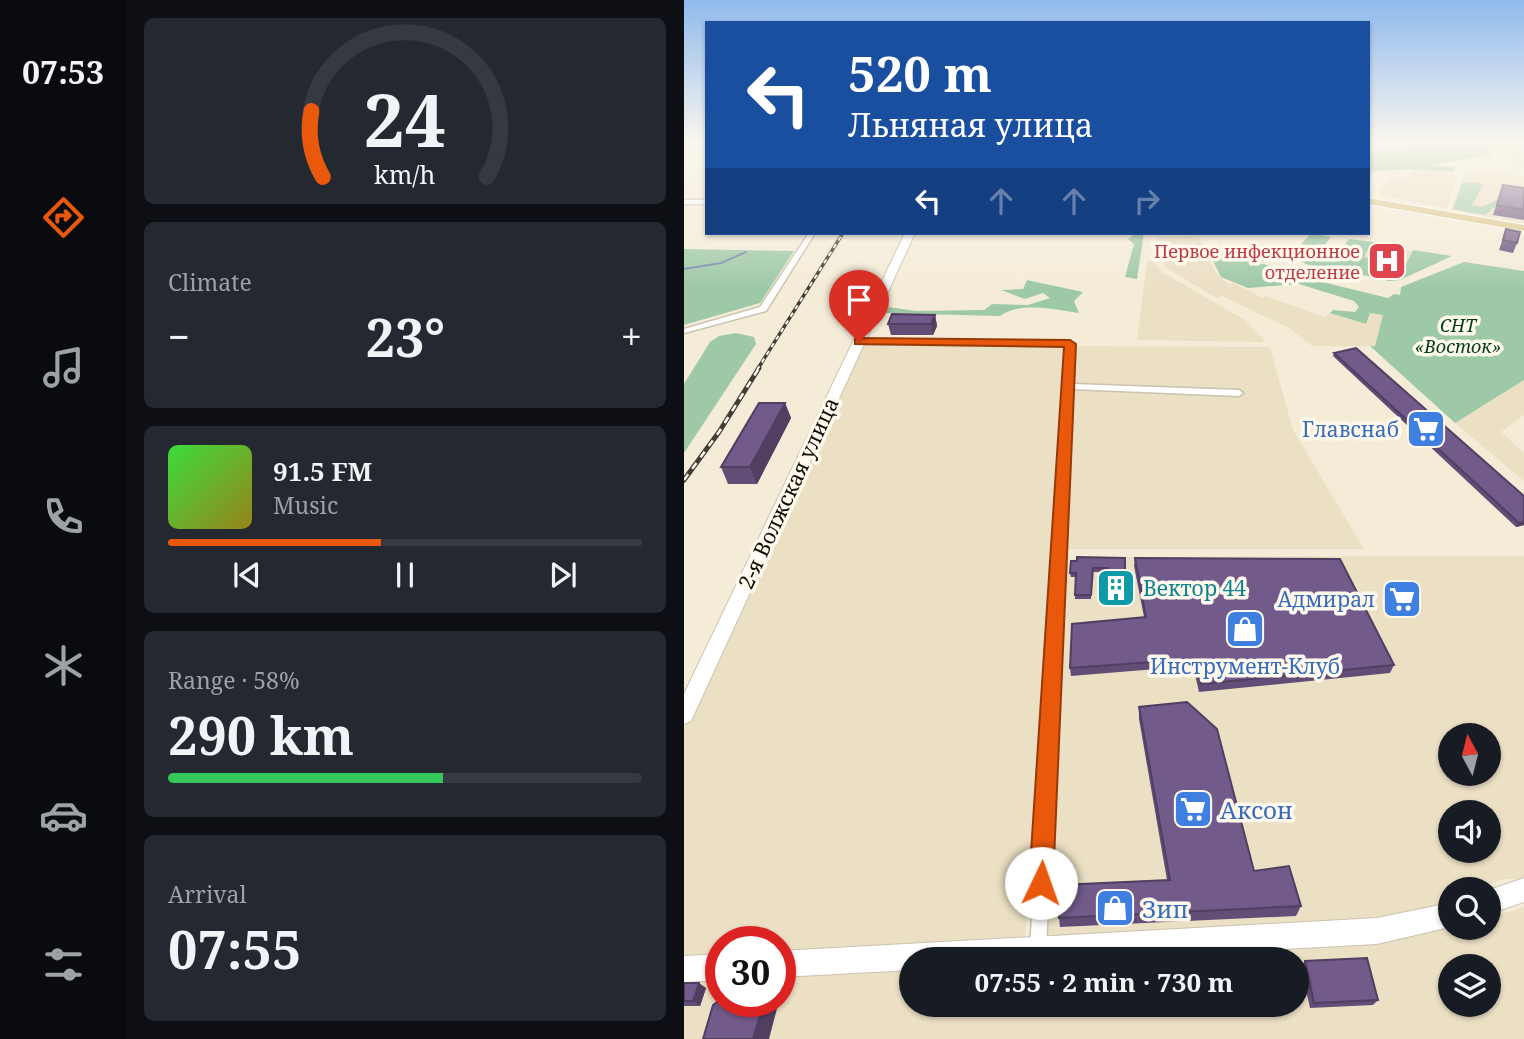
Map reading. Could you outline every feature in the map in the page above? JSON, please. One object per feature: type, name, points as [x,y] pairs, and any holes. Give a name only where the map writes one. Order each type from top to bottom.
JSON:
[{"type":"main road","points":[[1370,202],[1524,229]]},
{"type":"street","points":[[684,202],[705,202]]},
{"type":"street","points":[[684,331],[763,309],[811,235]]},
{"type":"street","name":"2-я Волжская улица","points":[[684,715],[909,235]]},
{"type":"street","points":[[859,342],[1070,344],[1038,947]]},
{"type":"street","points":[[1068,386],[1239,393]]},
{"type":"street","points":[[1501,898],[1524,890]]},
{"type":"street","points":[[1092,947],[1377,931],[1438,918]]},
{"type":"street","points":[[796,963],[899,958]]},
{"type":"street","points":[[684,969],[705,968]]},
{"type":"shaded area","points":[[1381,191],[1453,191],[1447,208],[1379,195]]},
{"type":"shaded area","points":[[1458,191],[1524,191],[1524,223],[1451,210]]},
{"type":"shaded area","points":[[1198,236],[1216,273],[1229,285],[1234,283],[1262,298],[1266,296],[1324,317],[1330,313],[1365,324],[1369,313],[1383,315],[1375,346],[1312,346],[1289,328],[1222,296],[1217,298],[1166,268],[1163,261],[1167,260],[1158,237]]},
{"type":"shaded area","name":"Первое инфекционное отделение","points":[[1365,242],[1426,254],[1420,268],[1346,268]]},
{"type":"shaded area","points":[[1147,261],[1153,261],[1162,272],[1245,320],[1266,342],[1137,340]]},
{"type":"shaded area","points":[[861,345],[1270,347],[1293,430],[1364,549],[1068,549],[1054,552],[1025,940],[796,950],[796,926],[705,926],[705,954],[684,955],[684,727]]},
{"type":"shaded area","points":[[1524,380],[1524,415],[1501,432],[1524,453],[1524,481],[1455,423]]},
{"type":"shaded area","points":[[1524,556],[1524,879],[1438,877],[1438,911],[1391,921],[1057,940],[1048,936],[1045,927],[1063,568],[1080,557]]},
{"type":"shaded area","points":[[1524,907],[1524,1039],[684,1039],[684,980],[705,979],[705,1017],[796,1017],[796,974],[899,969],[899,1017],[1309,1017],[1309,947],[1286,947],[1390,941],[1438,931],[1438,940],[1501,940],[1501,914]]},
{"type":"green space","points":[[1459,191],[1479,191],[1472,205],[1482,207],[1496,200],[1524,204],[1524,213],[1493,208],[1485,215],[1453,209]]},
{"type":"green space","points":[[1133,235],[1144,235],[1137,279],[1125,277],[1134,244],[1128,239]]},
{"type":"green space","points":[[1309,235],[1321,235],[1331,237],[1314,258],[1333,262],[1349,239],[1382,243],[1382,249],[1369,247],[1364,257],[1405,266],[1413,250],[1452,256],[1400,280],[1389,281],[1346,271],[1333,272],[1314,268],[1291,256]]},
{"type":"green space","name":"СНТ «Восток»","points":[[1219,248],[1226,256],[1300,272],[1306,278],[1388,298],[1394,294],[1400,295],[1401,287],[1464,262],[1524,271],[1524,380],[1455,423],[1370,346],[1375,346],[1383,315],[1370,313],[1366,324],[1330,313],[1333,310],[1355,312],[1359,307],[1354,301],[1299,284],[1248,288],[1221,277],[1211,257],[1215,249]]},
{"type":"green space","points":[[684,249],[794,251],[760,303],[684,325]]},
{"type":"green space","points":[[1027,280],[1083,292],[1074,301],[1079,313],[1028,308],[1008,311],[1000,316],[884,313],[889,307],[916,311],[984,310],[992,304],[1028,305],[1050,298],[1043,293],[1025,299],[1001,290],[1023,289]]},
{"type":"green space","points":[[736,333],[754,337],[756,344],[684,453],[684,384],[710,342],[719,336]]},
{"type":"building","points":[[1501,191],[1524,191],[1524,210],[1497,205]]},
{"type":"building","points":[[1506,229],[1520,232],[1517,243],[1503,240]]},
{"type":"building","points":[[892,314],[935,315],[931,324],[888,324]]},
{"type":"building","name":"Главснаб","points":[[1356,348],[1524,496],[1524,522],[1519,523],[1334,353]]},
{"type":"building","points":[[759,403],[785,403],[750,467],[721,467]]},
{"type":"building","name":"Вектор 44","points":[[1077,557],[1125,558],[1125,598],[1107,598],[1108,568],[1093,568],[1091,595],[1075,595],[1076,573],[1070,573],[1071,561],[1077,561]]},
{"type":"building","points":[[1135,558],[1340,559],[1394,665],[1201,684],[1194,659],[1070,668],[1072,624],[1146,617]]},
{"type":"building","name":"Аксон","points":[[1187,702],[1217,729],[1254,871],[1289,866],[1301,906],[1059,918],[1059,885],[1170,880],[1139,707]]},
{"type":"building","points":[[1367,958],[1378,1000],[1314,1003],[1309,980],[1309,961]]},
{"type":"building","points":[[684,983],[699,983],[693,1001],[684,1001]]},
{"type":"building","points":[[709,1017],[759,1017],[753,1039],[703,1039]]},
{"type":"waterway","points":[[684,269],[721,263],[746,252]]},
{"type":"railway","points":[[757,370],[842,235]]},
{"type":"railway","points":[[684,480],[719,432],[759,368]]},
{"type":"place","name":"Первое инфекционное отделение","points":[[1387,261]]},
{"type":"place","name":"Главснаб","points":[[1426,429]]},
{"type":"place","name":"Вектор 44","points":[[1116,588]]},
{"type":"place","name":"Адмирал","points":[[1402,599]]},
{"type":"place","name":"Инструмент-Клуб","points":[[1245,629]]},
{"type":"place","name":"Аксон","points":[[1193,809]]},
{"type":"place","name":"Зип","points":[[1115,908]]},
{"type":"route","points":[[859,342],[1070,344],[1041,883]]}]
